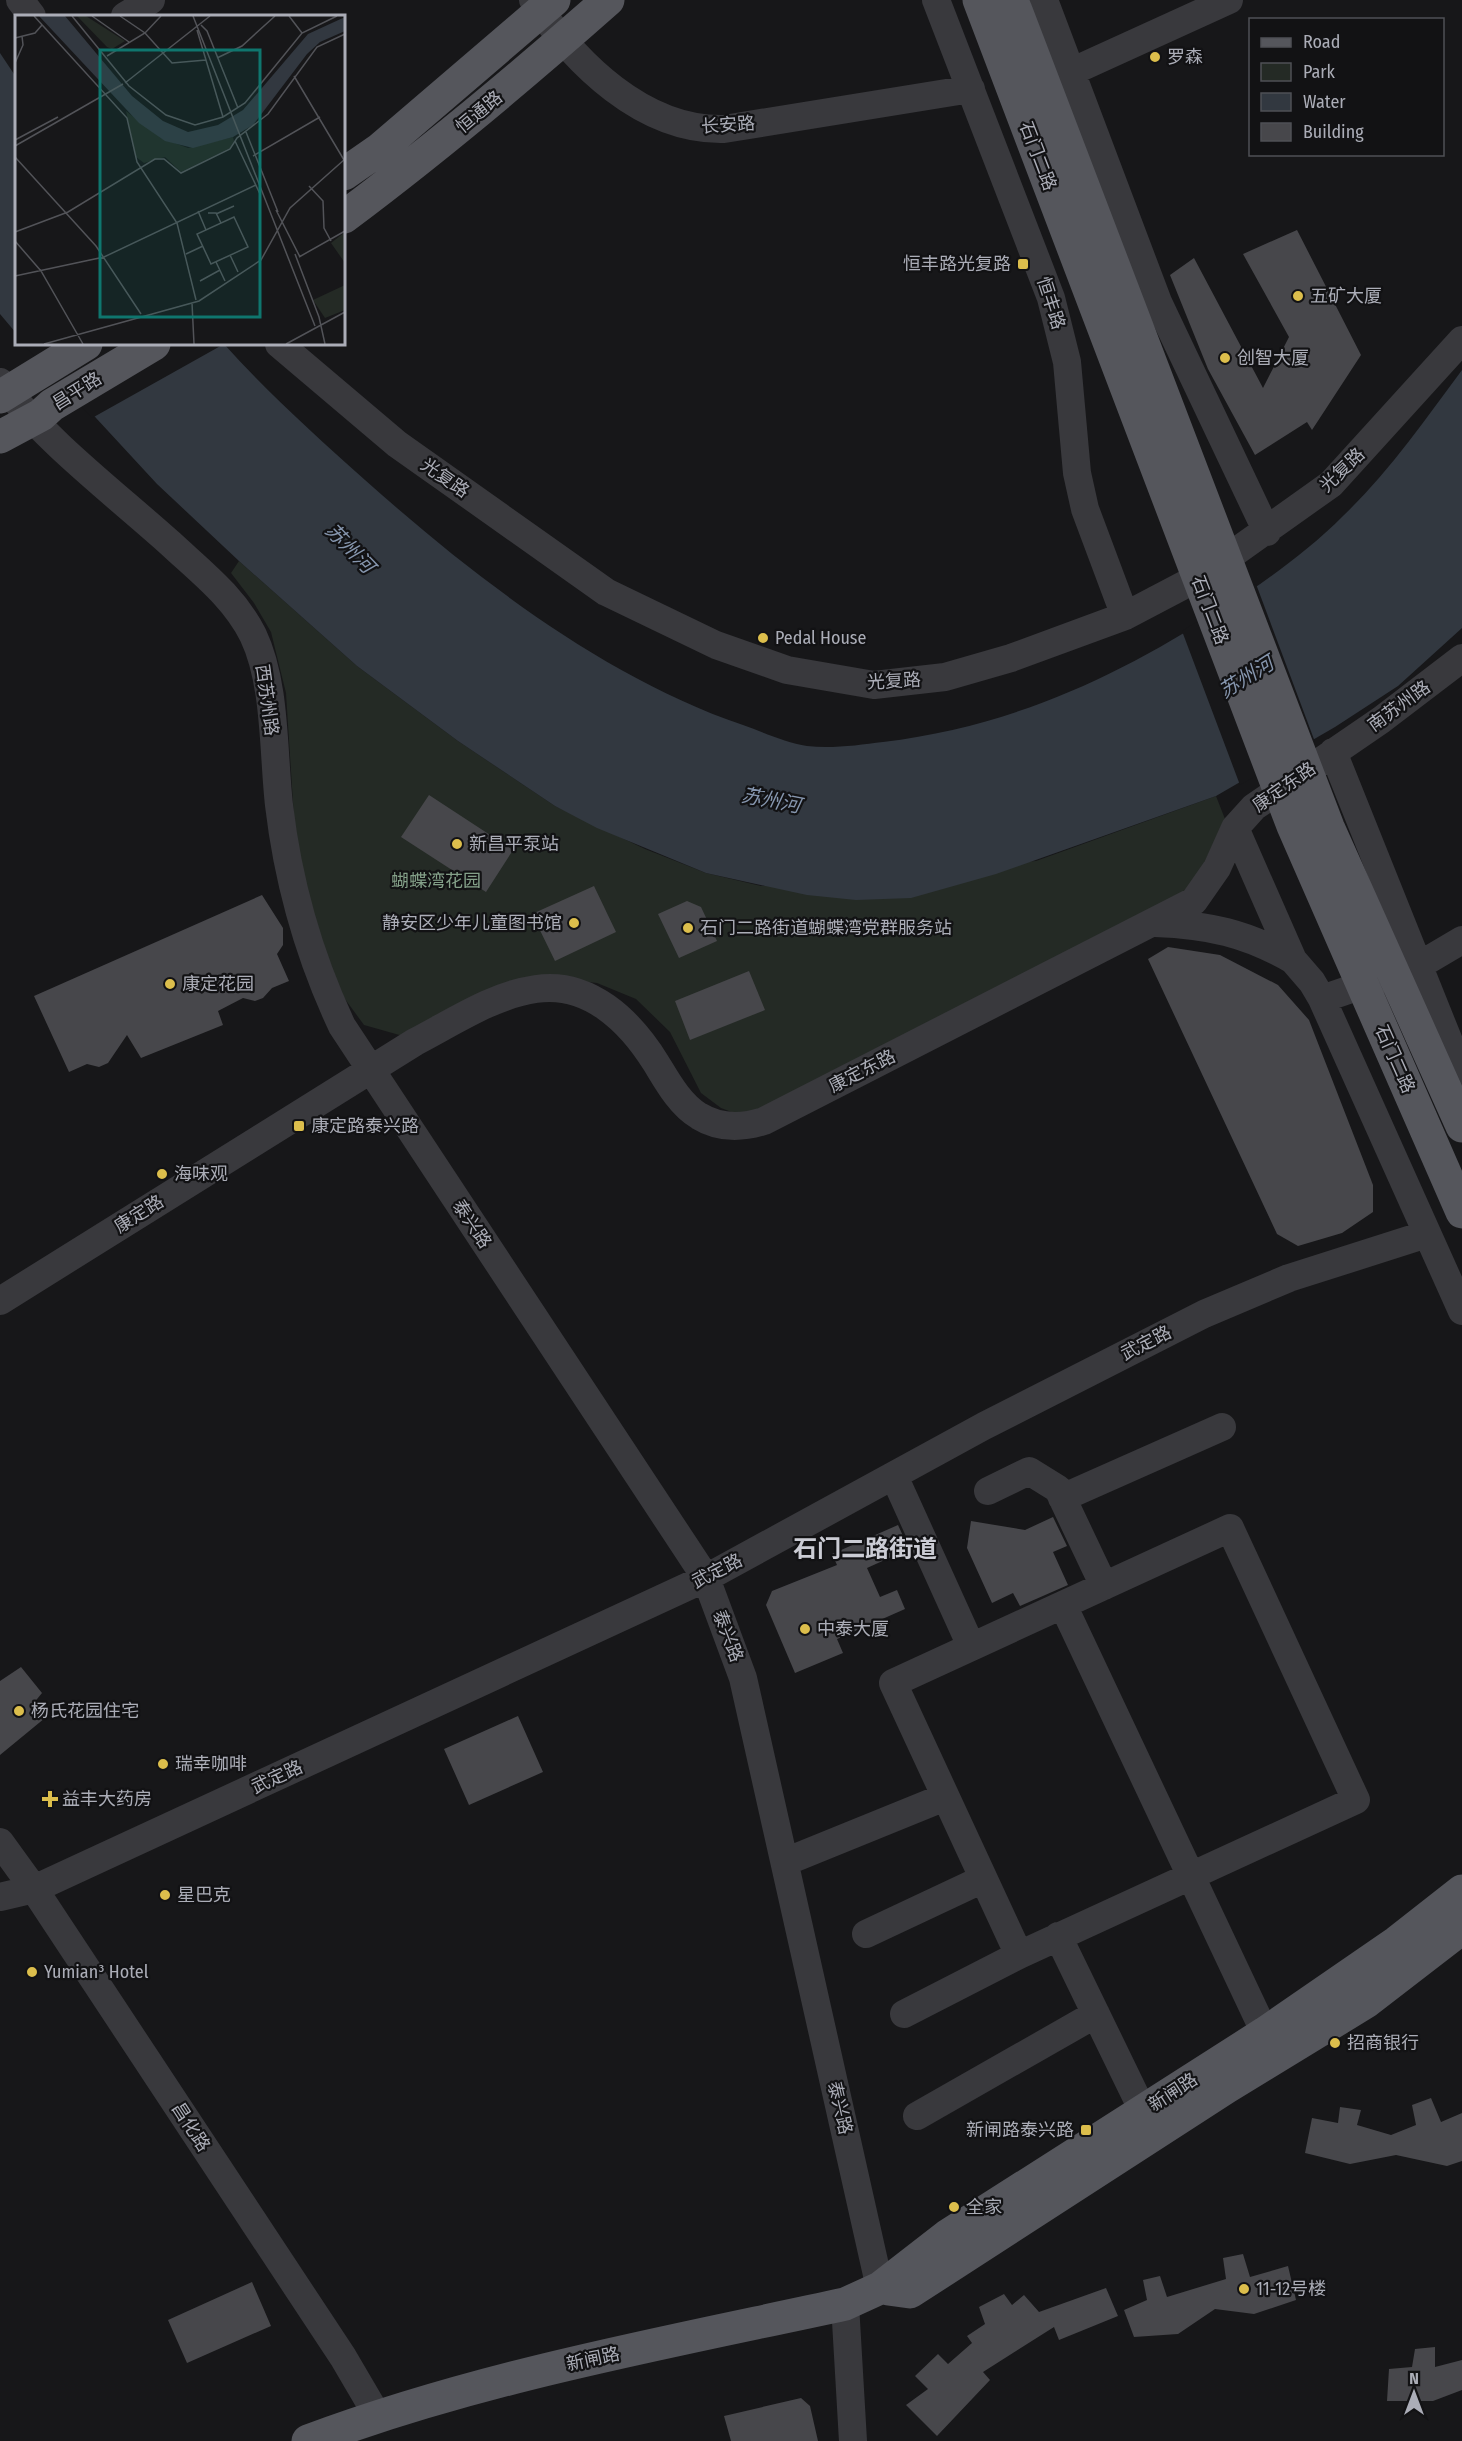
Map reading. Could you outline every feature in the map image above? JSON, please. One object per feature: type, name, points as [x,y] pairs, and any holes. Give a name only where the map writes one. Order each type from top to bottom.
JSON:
[{"type":"main road","name":"恒通路","points":[[345,216],[431,152],[608,0]]},
{"type":"main road","name":"石门二路","points":[[979,0],[1293,826],[1462,1212]]},
{"type":"main road","name":"石门二路","points":[[1012,0],[1328,827],[1462,1126]]},
{"type":"main road","name":"恒通路","points":[[345,173],[380,149],[543,4]]},
{"type":"main road","name":"昌平路","points":[[10,387],[84,345]]},
{"type":"main road","name":"昌平路","points":[[0,437],[152,345]]},
{"type":"main road","name":"新闸路","points":[[308,2441],[377,2415],[495,2381],[845,2304],[880,2288],[947,2236],[1265,2033],[1397,1942],[1462,1891]]},
{"type":"main road","name":"新闸路","points":[[880,2288],[910,2292],[1227,2087],[1366,2002],[1462,1928]]},
{"type":"street","points":[[20,0],[31,15]]},
{"type":"street","points":[[127,15],[151,0]]},
{"type":"street","name":"恒丰路","points":[[936,0],[1054,309],[1067,362],[1077,473],[1085,509],[1125,616]]},
{"type":"street","points":[[1044,0],[1158,302],[1267,532]]},
{"type":"street","points":[[1071,72],[1229,0]]},
{"type":"street","name":"长安路","points":[[543,4],[562,41],[599,80],[659,115],[696,128],[724,129],[970,88]]},
{"type":"street","name":"光复路","points":[[280,345],[397,444],[606,592],[716,645],[787,670],[874,686],[945,677],[1011,658],[1125,616],[1203,575],[1267,532],[1331,484],[1462,340]]},
{"type":"street","name":"西苏州路","points":[[10,387],[42,412],[219,588],[252,634],[262,659],[267,686],[282,825],[302,924],[334,1009],[370,1071]]},
{"type":"street","name":"南苏州路","points":[[1333,752],[1381,720],[1462,658]]},
{"type":"street","points":[[1333,752],[1462,1074]]},
{"type":"street","name":"康定东路","points":[[370,1071],[424,1037],[507,997],[536,989],[564,989],[590,996],[612,1010],[653,1058],[675,1094],[698,1116],[726,1126],[744,1127],[775,1115],[1194,901],[1217,868],[1235,828],[1254,807],[1333,752]]},
{"type":"street","points":[[1235,828],[1293,960],[1312,982],[1322,999],[1462,1311]]},
{"type":"street","points":[[1153,923],[1197,924],[1232,932],[1264,943],[1293,960]]},
{"type":"street","points":[[1322,999],[1418,966],[1462,940]]},
{"type":"street","name":"康定路","points":[[0,1301],[370,1071]]},
{"type":"street","name":"泰兴路","points":[[370,1071],[706,1578],[743,1678],[880,2288]]},
{"type":"street","name":"武定路","points":[[0,1896],[34,1889],[706,1578],[984,1426],[1236,1299],[1289,1278],[1427,1234]]},
{"type":"street","points":[[1062,1498],[1222,1427]]},
{"type":"street","points":[[988,1491],[1029,1471],[1058,1489],[1104,1586]]},
{"type":"street","points":[[894,1476],[970,1646]]},
{"type":"street","points":[[904,2014],[1058,1936],[1356,1800],[1230,1528],[893,1683],[1019,1955]]},
{"type":"street","points":[[1063,1605],[1265,2033]]},
{"type":"street","points":[[785,1862],[945,1797]]},
{"type":"street","name":"昌化路","points":[[0,1842],[34,1889],[343,2357],[377,2415]]},
{"type":"street","points":[[866,1934],[984,1879]]},
{"type":"street","points":[[1058,1936],[1143,2111]]},
{"type":"street","points":[[917,2116],[1096,2014]]},
{"type":"street","points":[[845,2304],[853,2441]]},
{"type":"green space","name":"蝴蝶湾花园","points":[[239,561],[357,666],[458,741],[555,806],[645,849],[706,873],[761,886],[1036,861],[1216,796],[1225,819],[1190,893],[745,1117],[721,1108],[701,1093],[670,1032],[636,999],[597,983],[546,977],[403,1036],[364,1025],[331,980],[306,901],[294,818],[286,693],[271,632],[254,603],[231,573]]},
{"type":"water","points":[[0,53],[15,76],[15,332],[0,314]]},
{"type":"water","name":"苏州河","points":[[225,345],[293,414],[365,480],[450,552],[542,621],[640,680],[691,705],[799,745],[826,747],[930,735],[1019,711],[1103,677],[1184,633],[1286,565],[1329,529],[1391,464],[1462,370],[1462,628],[1398,686],[1335,727],[1216,796],[996,874],[911,898],[856,900],[807,895],[706,873],[597,828],[555,806],[458,741],[357,666],[239,561],[157,484],[72,392]]},
{"type":"pier","points":[[24,345],[222,345],[92,418]]},
{"type":"pier","points":[[1256,584],[1315,742],[1240,785],[1182,631]]},
{"type":"building","points":[[1297,230],[1361,355],[1312,430],[1307,422],[1255,455],[1208,369],[1170,275],[1194,258],[1263,388],[1289,337],[1243,254]]},
{"type":"building","name":"新昌平泵站","points":[[429,795],[513,850],[486,892],[401,837]]},
{"type":"building","name":"静安区少年儿童图书馆","points":[[594,886],[616,932],[555,961],[532,914]]},
{"type":"building","name":"康定花园","points":[[262,895],[283,928],[283,945],[277,954],[289,981],[272,988],[263,998],[255,1001],[243,998],[218,1011],[223,1025],[141,1058],[127,1035],[108,1063],[99,1067],[87,1064],[69,1072],[34,996]]},
{"type":"building","name":"石门二路街道蝴蝶湾党群服务站","points":[[687,901],[701,907],[717,941],[679,958],[658,914]]},
{"type":"building","points":[[1168,947],[1220,955],[1278,985],[1309,1020],[1373,1185],[1373,1212],[1342,1233],[1298,1246],[1277,1234],[1148,959]]},
{"type":"building","points":[[749,971],[765,1010],[690,1040],[675,1001]]},
{"type":"building","points":[[1053,1517],[1067,1546],[1053,1552],[1068,1585],[1020,1606],[1013,1593],[992,1603],[967,1548],[971,1521],[1025,1530]]},
{"type":"building","points":[[898,1525],[909,1549],[867,1568],[880,1597],[897,1590],[905,1609],[837,1639],[843,1653],[795,1673],[766,1605],[772,1591],[837,1565],[832,1554]]},
{"type":"building","name":"杨氏花园住宅","points":[[21,1667],[42,1693],[33,1704],[45,1718],[0,1755],[0,1681]]},
{"type":"building","points":[[518,1716],[543,1772],[469,1805],[444,1749]]},
{"type":"building","points":[[1431,2098],[1441,2122],[1462,2113],[1462,2161],[1447,2166],[1396,2155],[1350,2164],[1305,2153],[1312,2118],[1338,2123],[1340,2107],[1361,2110],[1357,2125],[1391,2135],[1416,2125],[1412,2105]]},
{"type":"building","name":"11-12号楼","points":[[1243,2254],[1250,2277],[1288,2266],[1296,2300],[1254,2314],[1215,2309],[1178,2334],[1134,2337],[1124,2310],[1147,2300],[1143,2280],[1160,2276],[1167,2297],[1226,2279],[1223,2258]]},
{"type":"building","points":[[252,2282],[271,2326],[187,2363],[168,2320]]},
{"type":"building","points":[[1106,2288],[1118,2316],[1059,2340],[1054,2327],[983,2372],[990,2380],[937,2436],[906,2405],[928,2389],[915,2376],[938,2354],[948,2364],[972,2343],[967,2336],[985,2324],[979,2307],[1004,2294],[1012,2305],[1024,2295],[1039,2312]]},
{"type":"building","points":[[1435,2347],[1435,2367],[1462,2360],[1462,2390],[1433,2401],[1387,2401],[1389,2369],[1412,2367],[1415,2349]]},
{"type":"building","points":[[801,2398],[810,2406],[818,2441],[731,2441],[724,2416]]},
{"type":"place","name":"罗森","points":[[1155,57]]},
{"type":"place","name":"恒丰路光复路","points":[[1023,264]]},
{"type":"place","name":"五矿大厦","points":[[1298,296]]},
{"type":"place","name":"创智大厦","points":[[1225,358]]},
{"type":"place","name":"Pedal House","points":[[763,638]]},
{"type":"place","name":"新昌平泵站","points":[[457,844]]},
{"type":"place","name":"静安区少年儿童图书馆","points":[[574,923]]},
{"type":"place","name":"石门二路街道蝴蝶湾党群服务站","points":[[688,928]]},
{"type":"place","name":"康定花园","points":[[170,984]]},
{"type":"place","name":"康定路泰兴路","points":[[299,1126]]},
{"type":"place","name":"海味观","points":[[162,1174]]},
{"type":"place","name":"中泰大厦","points":[[805,1629]]},
{"type":"place","name":"杨氏花园住宅","points":[[19,1711]]},
{"type":"place","name":"瑞幸咖啡","points":[[163,1764]]},
{"type":"place","name":"益丰大药房","points":[[50,1799]]},
{"type":"place","name":"星巴克","points":[[165,1895]]},
{"type":"place","name":"Yumian³ Hotel","points":[[32,1972]]},
{"type":"place","name":"招商银行","points":[[1335,2043]]},
{"type":"place","name":"新闸路泰兴路","points":[[1086,2130]]},
{"type":"place","name":"全家","points":[[954,2207]]},
{"type":"place","name":"11-12号楼","points":[[1244,2289]]},
{"type":"district","name":"石门二路街道","points":[[865,1549]]}]
